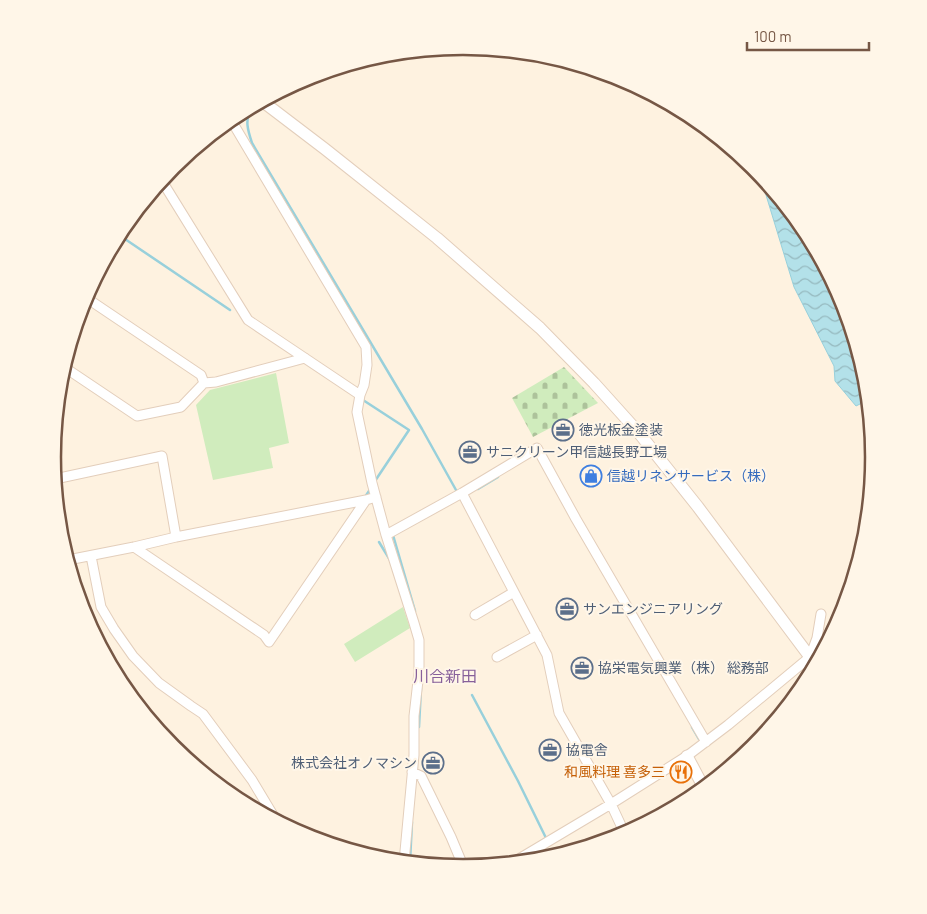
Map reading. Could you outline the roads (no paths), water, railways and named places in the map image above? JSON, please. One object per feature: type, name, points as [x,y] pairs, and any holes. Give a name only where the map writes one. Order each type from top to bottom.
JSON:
[{"type":"street","points":[[268,106],[437,238],[540,328],[645,440],[704,515],[811,659]]},
{"type":"street","points":[[235,127],[370,345],[364,385],[357,412],[386,535],[419,640],[419,672],[414,716],[414,755],[405,855]]},
{"type":"street","points":[[166,187],[248,320],[360,395]]},
{"type":"street","points":[[92,302],[201,375],[204,383]]},
{"type":"street","points":[[71,372],[136,416],[181,407],[204,383],[216,382],[306,358]]},
{"type":"street","points":[[386,535],[462,493],[537,448],[576,519],[706,742]]},
{"type":"street","points":[[62,478],[162,456],[176,537]]},
{"type":"street","points":[[134,547],[264,635],[269,642],[374,489]]},
{"type":"street","points":[[462,493],[547,655],[559,714],[611,804],[621,826]]},
{"type":"street","points":[[75,559],[366,500]]},
{"type":"street","points":[[91,556],[101,607],[128,650],[160,683],[203,714],[252,780],[269,809]]},
{"type":"street","points":[[478,613],[514,592]]},
{"type":"street","points":[[814,654],[821,614]]},
{"type":"street","points":[[497,657],[537,635]]},
{"type":"street","points":[[527,854],[687,756],[807,665]]},
{"type":"street","points":[[687,756],[700,781]]},
{"type":"street","points":[[412,772],[421,776],[460,859]]},
{"type":"water","points":[[763,189],[782,212],[812,256],[835,303],[852,353],[858,379],[862,403],[856,406],[835,381],[834,366],[794,287]]},
{"type":"waterway","points":[[248,118],[248,130],[252,143],[422,429],[456,490]]},
{"type":"waterway","points":[[126,239],[230,310]]},
{"type":"waterway","points":[[363,400],[409,430],[375,481]]},
{"type":"waterway","points":[[478,489],[498,477]]},
{"type":"waterway","points":[[365,497],[371,488]]},
{"type":"waterway","points":[[393,535],[415,611]]},
{"type":"waterway","points":[[379,542],[390,560]]},
{"type":"waterway","points":[[419,727],[421,688]]},
{"type":"waterway","points":[[472,695],[518,781],[546,838],[544,839]]},
{"type":"waterway","points":[[692,727],[699,739]]},
{"type":"waterway","points":[[410,856],[412,822]]},
{"type":"place","name":"徳光板金塗装","points":[[563,430]]},
{"type":"place","name":"サニクリーン甲信越長野工場","points":[[470,452]]},
{"type":"place","name":"信越リネンサービス（株）","points":[[591,476]]},
{"type":"place","name":"サンエンジニアリング","points":[[567,609]]},
{"type":"place","name":"協栄電気興業（株） 総務部","points":[[582,668]]},
{"type":"place","name":"協電舎","points":[[550,750]]},
{"type":"place","name":"株式会社オノマシン","points":[[433,763]]},
{"type":"place","name":"和風料理 喜多三","points":[[681,772]]},
{"type":"district","name":"川合新田","points":[[445,676]]}]
